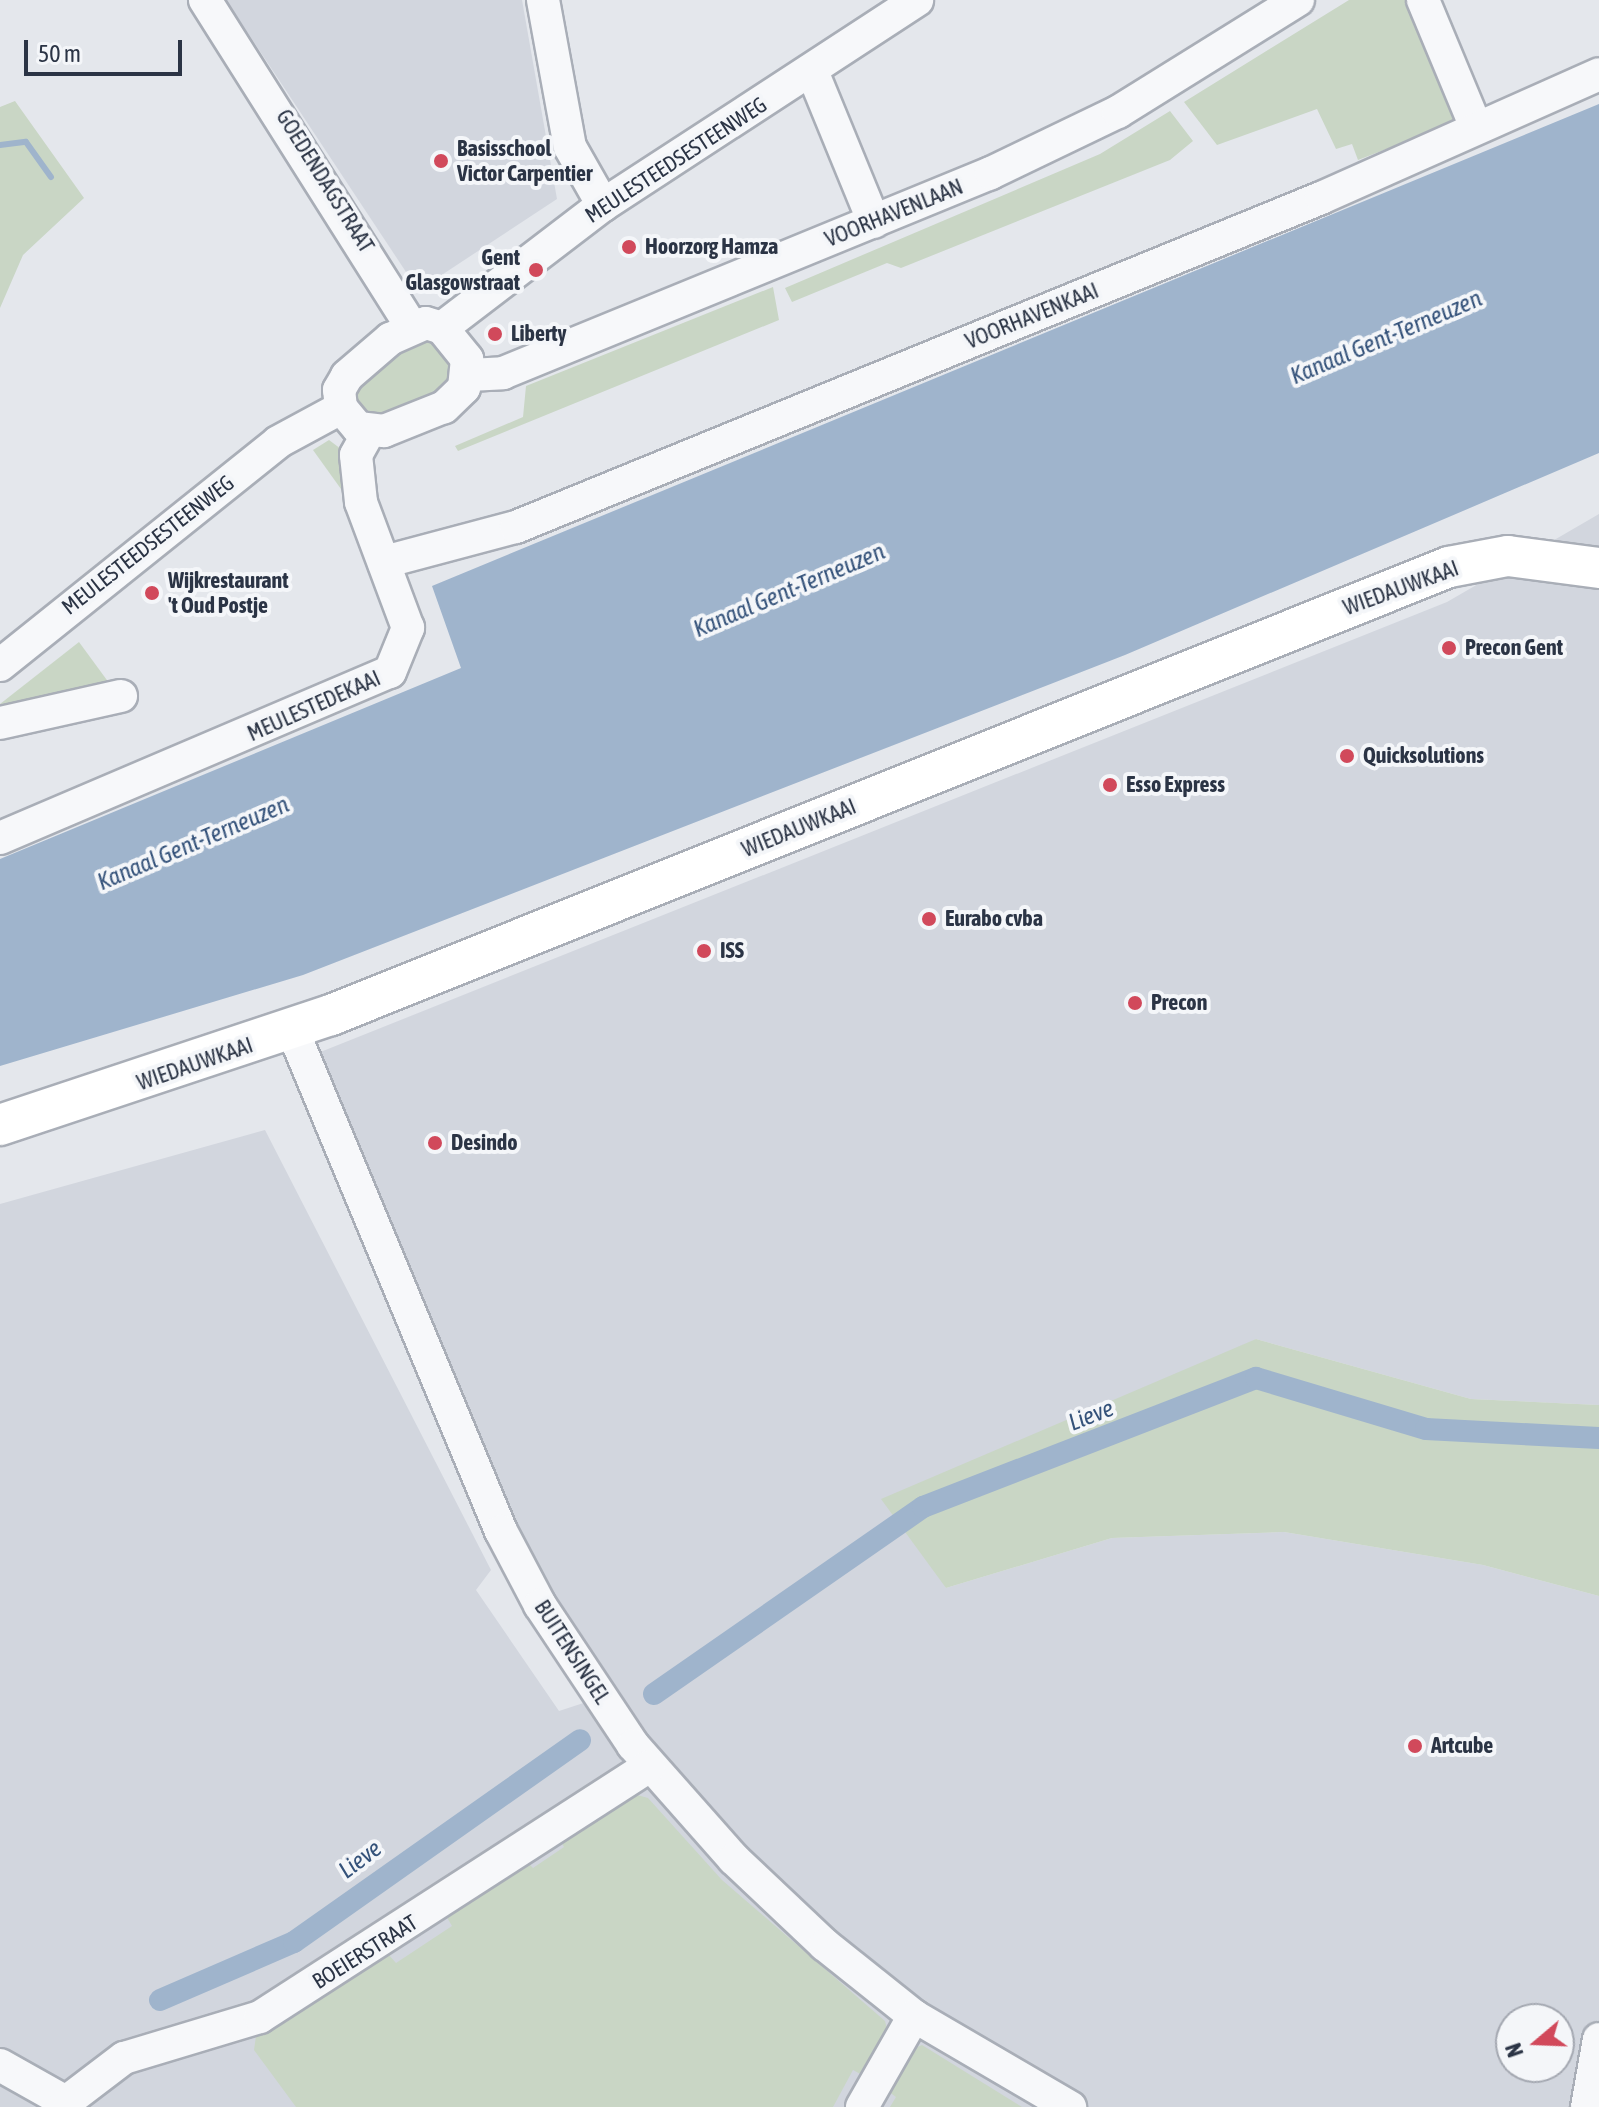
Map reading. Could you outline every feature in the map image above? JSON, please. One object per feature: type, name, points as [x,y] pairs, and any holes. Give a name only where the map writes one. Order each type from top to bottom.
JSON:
[{"type":"main road","name":"WIEDAUWKAAI","points":[[0,1125],[292,1029],[1449,567],[1508,556],[1599,568]]},
{"type":"street","name":"GOEDENDAGSTRAAT","points":[[205,0],[426,327]]},
{"type":"street","points":[[543,0],[570,147],[603,205]]},
{"type":"street","name":"MEULESTEEDSESTEENWEG","points":[[0,665],[290,433],[341,408],[339,390],[347,376],[426,327],[603,205],[917,0]]},
{"type":"street","name":"VOORHAVENLAAN","points":[[469,375],[503,373],[874,222],[1118,112],[1298,0]]},
{"type":"street","points":[[1423,0],[1475,125]]},
{"type":"street","points":[[812,71],[874,222]]},
{"type":"street","name":"VOORHAVENKAAI","points":[[391,559],[542,516],[1321,198],[1475,125],[1599,74]]},
{"type":"street","points":[[341,408],[369,432],[444,407],[469,375],[467,359],[426,327]]},
{"type":"street","name":"MEULESTEDEKAAI","points":[[0,838],[390,672],[408,628],[391,559],[355,467],[369,432]]},
{"type":"street","points":[[0,723],[121,696]]},
{"type":"street","name":"BUITENSINGEL","points":[[292,1029],[501,1531],[588,1679],[620,1727],[649,1766],[780,1902],[914,2016],[1070,2107]]},
{"type":"street","name":"BOEIERSTRAAT","points":[[0,2065],[64,2104],[124,2058],[227,2032],[292,1998],[649,1766]]},
{"type":"street","points":[[862,2107],[914,2016]]},
{"type":"street","points":[[1587,2107],[1599,2039]]},
{"type":"shaded area","name":"Basisschool Victor Carpentier","points":[[226,0],[522,0],[557,199],[428,284],[414,284]]},
{"type":"shaded area","points":[[1599,514],[1599,1405],[1471,1399],[1256,1339],[936,1566],[946,1588],[1112,1538],[1284,1532],[1483,1565],[1599,1596],[1599,2107],[0,2107],[0,1204],[265,1130],[491,1570],[476,1590],[559,1711],[608,1695],[529,1556],[313,1055],[1447,602]]},
{"type":"green space","points":[[1349,0],[1412,0],[1459,121],[1358,160],[1352,144],[1336,149],[1317,109],[1217,145],[1184,102]]},
{"type":"green space","points":[[15,101],[84,198],[23,255],[0,308],[0,107]]},
{"type":"green space","points":[[1170,111],[1193,141],[1170,160],[901,268],[887,263],[792,302],[785,288],[1100,154]]},
{"type":"green space","points":[[773,287],[779,320],[458,451],[455,446],[523,417],[526,386]]},
{"type":"green space","points":[[427,339],[452,365],[446,388],[374,419],[352,404],[357,384],[409,343]]},
{"type":"green space","points":[[329,440],[345,452],[346,496],[313,450]]},
{"type":"green space","points":[[79,642],[112,687],[0,710],[0,704]]},
{"type":"green space","points":[[1256,1339],[1471,1399],[1599,1405],[1599,1596],[1483,1565],[1284,1532],[1112,1538],[946,1588],[881,1499]]},
{"type":"green space","points":[[630,1793],[648,1798],[722,1880],[885,2021],[888,2033],[864,2076],[853,2070],[833,2107],[296,2107],[254,2050],[256,2036],[388,1954],[396,1963],[452,1926],[445,1914],[525,1860],[533,1868],[564,1847],[559,1838]]},
{"type":"green space","points":[[922,2045],[1022,2107],[890,2107],[896,2097],[885,2089],[910,2050]]},
{"type":"water","name":"Kanaal Gent-Terneuzen","points":[[1599,104],[1599,453],[1125,655],[303,975],[0,1066],[0,859],[461,668],[432,586]]},
{"type":"waterway","points":[[0,145],[26,142],[51,177]]},
{"type":"waterway","name":"Lieve","points":[[654,1694],[923,1507],[1256,1378],[1426,1429],[1599,1438]]},
{"type":"waterway","name":"Lieve","points":[[160,2000],[294,1942],[580,1740]]},
{"type":"place","name":"Basisschool Victor Carpentier","points":[[441,161]]},
{"type":"place","name":"Hoorzorg Hamza","points":[[629,247]]},
{"type":"place","name":"Gent Glasgowstraat","points":[[536,270]]},
{"type":"place","name":"Liberty","points":[[495,334]]},
{"type":"place","name":"Wijkrestaurant 't Oud Postje","points":[[152,593]]},
{"type":"place","name":"Precon Gent","points":[[1449,648]]},
{"type":"place","name":"Quicksolutions","points":[[1347,756]]},
{"type":"place","name":"Esso Express","points":[[1110,785]]},
{"type":"place","name":"Eurabo cvba","points":[[929,919]]},
{"type":"place","name":"ISS","points":[[704,951]]},
{"type":"place","name":"Precon","points":[[1135,1003]]},
{"type":"place","name":"Desindo","points":[[435,1143]]},
{"type":"place","name":"Artcube","points":[[1415,1746]]}]
